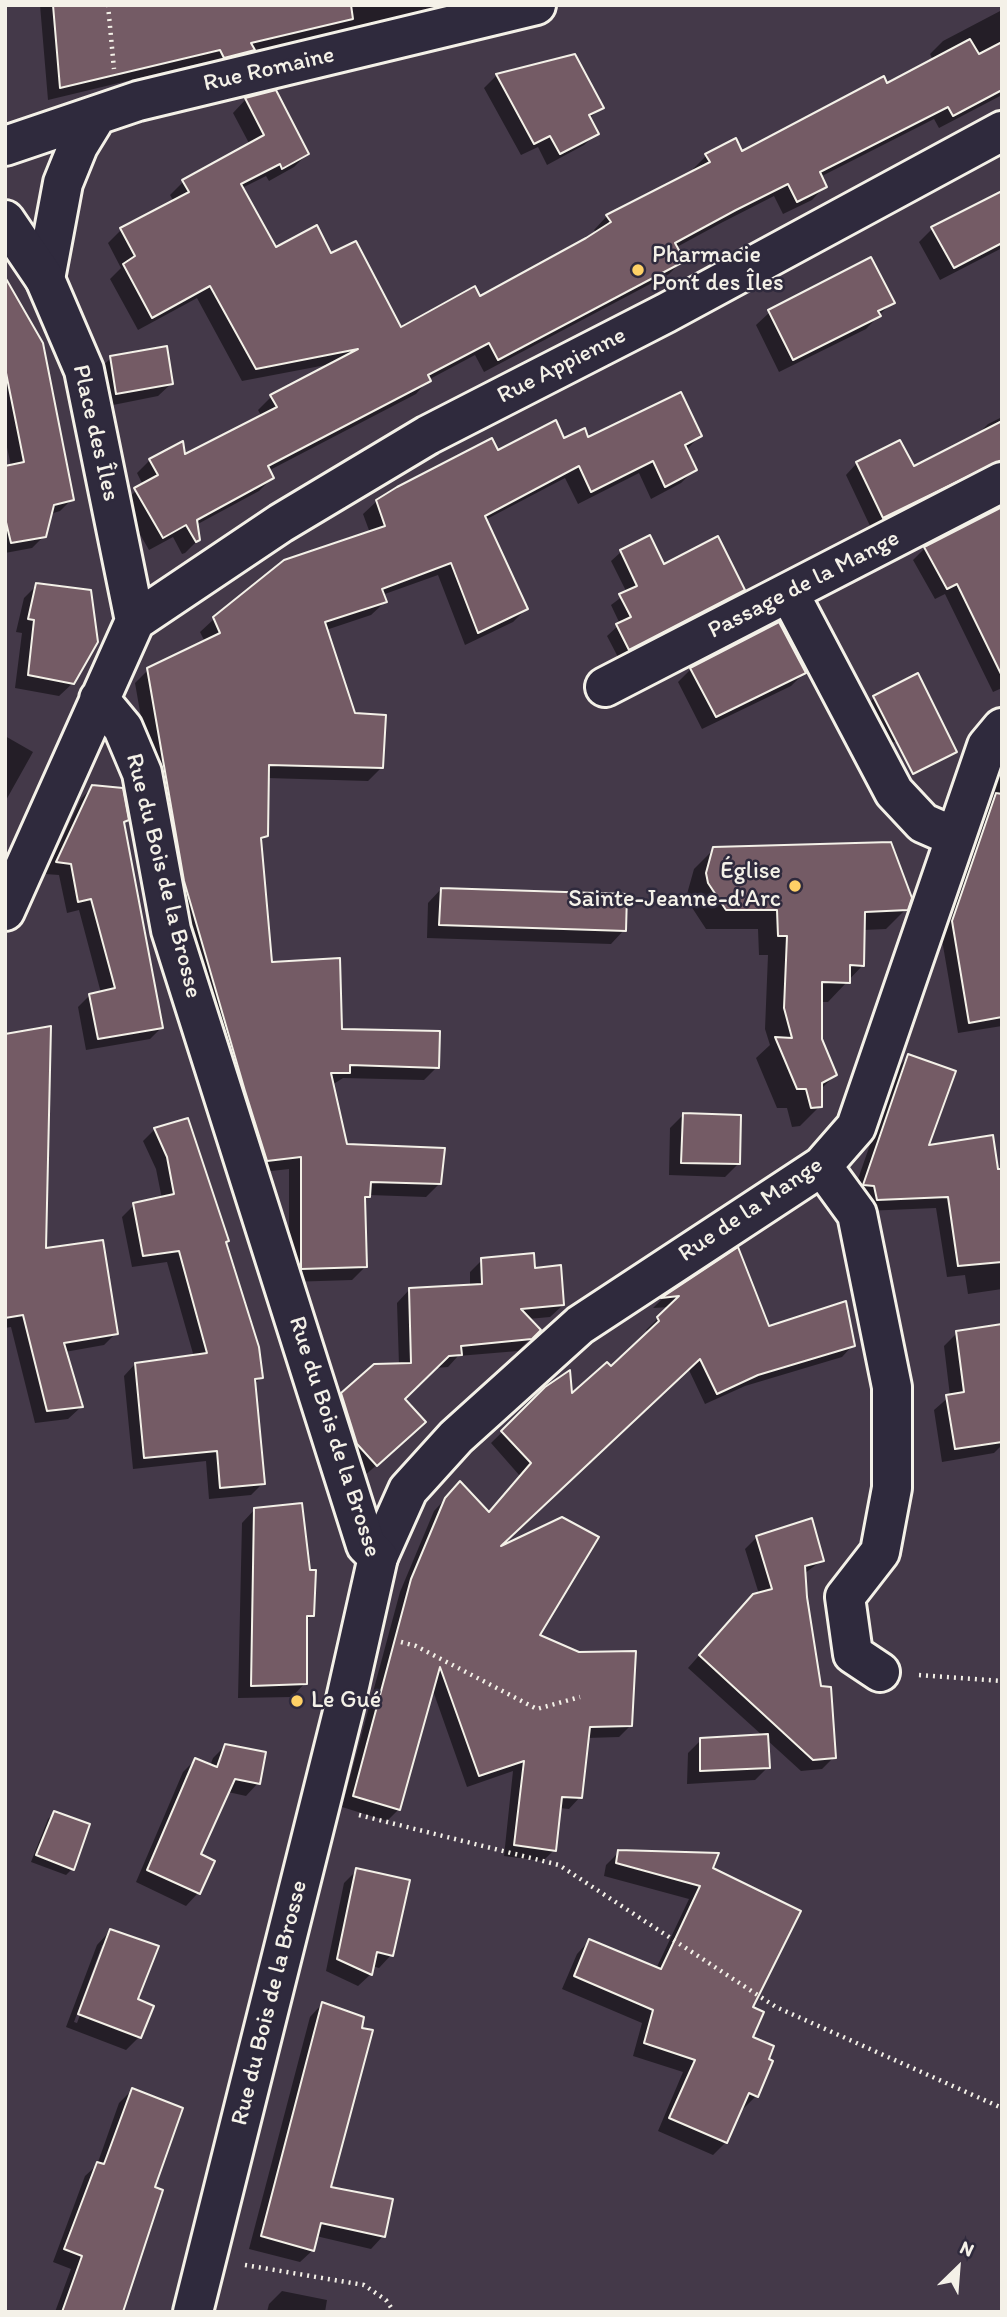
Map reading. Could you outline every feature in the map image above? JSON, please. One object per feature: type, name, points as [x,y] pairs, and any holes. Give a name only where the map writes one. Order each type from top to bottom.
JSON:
[{"type":"street","name":"Rue Romaine","points":[[5,146],[108,111],[536,5]]},
{"type":"street","points":[[28,263],[78,146],[108,111]]},
{"type":"street","name":"Rue Appienne","points":[[135,621],[281,523],[428,435],[666,313],[1002,131]]},
{"type":"street","name":"Place des Îles","points":[[5,220],[84,370],[135,621]]},
{"type":"street","name":"Passage de la Mange","points":[[605,687],[1002,482]]},
{"type":"street","points":[[789,593],[894,792],[923,823],[955,837]]},
{"type":"street","points":[[5,911],[135,621]]},
{"type":"street","name":"Rue du Bois de la Brosse","points":[[99,699],[123,728],[142,773],[171,930],[366,1545],[378,1557],[363,1631],[193,2312]]},
{"type":"street","name":"Rue de la Mange","points":[[378,1557],[408,1490],[456,1437],[580,1325],[822,1166],[856,1127],[987,746],[1002,728]]},
{"type":"street","points":[[822,1166],[857,1214],[892,1387],[892,1488],[880,1552],[845,1597],[853,1654],[880,1672]]},
{"type":"path","points":[[108,5],[108,111]]},
{"type":"path","points":[[363,1631],[416,1646],[537,1709],[580,1697]]},
{"type":"path","points":[[880,1672],[1002,1681]]},
{"type":"path","points":[[320,1805],[559,1865],[776,2007],[1002,2108]]},
{"type":"path","points":[[206,2258],[364,2285],[386,2300],[394,2312]]},
{"type":"building","points":[[53,5],[351,5],[353,19],[251,43],[255,50],[224,58],[220,50],[60,88]]},
{"type":"building","points":[[970,39],[979,54],[1002,42],[1002,90],[953,116],[948,107],[820,172],[827,187],[797,202],[788,184],[736,210],[675,243],[685,261],[498,360],[489,343],[428,375],[431,381],[268,466],[274,478],[197,520],[200,540],[196,542],[186,525],[163,538],[134,488],[158,475],[149,459],[183,441],[185,454],[277,407],[270,395],[358,349],[256,369],[210,286],[152,318],[123,264],[135,256],[120,228],[189,192],[182,180],[264,135],[245,98],[276,90],[309,154],[282,169],[280,164],[241,184],[276,247],[317,225],[331,253],[356,241],[401,327],[475,286],[480,296],[586,238],[611,222],[606,215],[710,162],[705,154],[736,138],[742,151],[884,76],[887,83]]},
{"type":"building","points":[[575,54],[604,108],[589,115],[599,134],[560,154],[550,136],[534,144],[496,74]]},
{"type":"building","points":[[1002,191],[1002,243],[954,268],[931,227]]},
{"type":"building","points":[[871,257],[895,303],[878,311],[881,316],[793,360],[768,310]]},
{"type":"building","points":[[5,277],[43,343],[74,500],[54,505],[46,537],[11,543],[5,518],[5,466],[24,462],[5,368]]},
{"type":"building","points":[[167,346],[173,384],[116,394],[110,356]]},
{"type":"building","points":[[681,392],[702,436],[685,445],[697,470],[665,487],[653,461],[591,492],[579,466],[485,516],[528,609],[478,633],[451,563],[382,589],[387,602],[325,622],[355,713],[386,715],[383,768],[269,765],[268,836],[261,838],[272,962],[340,958],[342,1029],[440,1031],[439,1068],[350,1065],[350,1073],[331,1073],[347,1144],[445,1148],[441,1184],[371,1182],[370,1197],[365,1197],[367,1267],[301,1269],[301,1157],[267,1161],[184,881],[147,668],[220,633],[213,617],[284,560],[385,526],[376,500],[397,487],[492,438],[498,450],[556,420],[564,438],[585,428],[588,437]]},
{"type":"building","points":[[1002,421],[1002,460],[883,518],[856,462],[900,440],[914,466]]},
{"type":"building","points":[[1002,507],[1002,676],[957,584],[947,589],[924,547]]},
{"type":"building","points":[[650,535],[664,564],[718,536],[745,590],[629,650],[616,624],[631,617],[619,594],[637,586],[620,550]]},
{"type":"building","points":[[36,583],[91,590],[98,642],[74,684],[28,675],[34,620],[28,619]]},
{"type":"building","points":[[779,622],[806,673],[716,717],[690,668]]},
{"type":"building","points":[[918,673],[957,752],[913,774],[873,696]]},
{"type":"building","points":[[92,785],[123,788],[129,820],[124,822],[163,1028],[98,1039],[89,994],[115,988],[91,899],[78,902],[71,864],[56,862]]},
{"type":"building","points":[[996,793],[1002,794],[1002,1017],[969,1023],[952,921]]},
{"type":"building","points":[[891,842],[912,898],[908,910],[865,912],[864,966],[850,965],[850,983],[822,982],[822,1039],[837,1075],[822,1083],[822,1107],[811,1108],[806,1089],[797,1089],[775,1037],[792,1038],[784,1008],[787,936],[778,936],[777,910],[726,910],[708,883],[706,873],[713,847]]},
{"type":"building","points":[[441,888],[627,894],[626,931],[439,925]]},
{"type":"building","points":[[51,1026],[46,1248],[103,1240],[118,1334],[64,1343],[83,1407],[47,1411],[23,1315],[5,1318],[5,1034]]},
{"type":"building","points":[[908,1054],[956,1071],[929,1145],[993,1135],[998,1169],[1002,1169],[1002,1262],[958,1266],[948,1197],[877,1200],[874,1186],[863,1185]]},
{"type":"building","points":[[683,1113],[741,1115],[740,1164],[681,1163]]},
{"type":"building","points":[[188,1118],[229,1241],[226,1242],[259,1347],[263,1378],[255,1379],[265,1484],[220,1488],[217,1451],[144,1458],[135,1363],[207,1353],[179,1251],[143,1256],[133,1203],[174,1194],[167,1157],[154,1128]]},
{"type":"building","points":[[738,1247],[769,1326],[846,1301],[855,1346],[758,1375],[717,1394],[700,1359],[501,1546],[562,1517],[599,1537],[540,1635],[579,1652],[636,1651],[632,1726],[590,1727],[582,1798],[562,1797],[556,1851],[514,1845],[524,1761],[479,1776],[440,1667],[400,1810],[353,1796],[411,1579],[445,1498],[460,1481],[489,1512],[531,1463],[501,1431],[545,1387],[570,1370],[572,1393],[607,1362],[611,1366],[659,1321],[657,1317],[679,1296],[661,1298]]},
{"type":"building","points":[[534,1253],[535,1268],[561,1265],[564,1305],[521,1309],[541,1330],[532,1339],[461,1346],[462,1355],[449,1356],[405,1399],[426,1422],[377,1466],[357,1444],[341,1393],[374,1364],[411,1363],[409,1288],[482,1284],[481,1258]]},
{"type":"building","points":[[1002,1324],[1002,1442],[955,1449],[946,1395],[964,1392],[956,1331]]},
{"type":"building","points":[[302,1503],[310,1570],[316,1570],[314,1616],[307,1616],[307,1684],[251,1686],[254,1508]]},
{"type":"building","points":[[812,1518],[824,1561],[805,1566],[807,1597],[821,1686],[831,1687],[836,1758],[813,1760],[699,1655],[753,1594],[772,1589],[756,1536]]},
{"type":"building","points":[[768,1734],[770,1768],[700,1771],[700,1738]]},
{"type":"building","points":[[225,1744],[266,1752],[260,1784],[235,1779],[201,1854],[215,1861],[200,1894],[147,1870],[195,1758],[217,1767]]},
{"type":"building","points":[[54,1811],[90,1824],[74,1870],[36,1855]]},
{"type":"building","points":[[618,1850],[719,1853],[713,1868],[801,1911],[753,2007],[764,2012],[753,2037],[774,2046],[769,2059],[773,2061],[758,2097],[749,2093],[727,2143],[669,2118],[695,2060],[644,2043],[653,2010],[574,1976],[589,1939],[661,1969],[700,1886],[616,1863]]},
{"type":"building","points":[[356,1868],[410,1880],[393,1956],[377,1952],[372,1975],[337,1959]]},
{"type":"building","points":[[110,1929],[159,1946],[138,1999],[154,2006],[141,2038],[78,2014]]},
{"type":"building","points":[[322,2002],[364,2017],[362,2028],[373,2030],[331,2187],[393,2199],[385,2237],[321,2223],[314,2251],[261,2236]]},
{"type":"building","points":[[132,2088],[183,2108],[155,2187],[163,2190],[123,2312],[62,2312],[82,2256],[64,2249],[97,2162],[104,2164]]},
{"type":"place","name":"Pharmacie Pont des Îles","points":[[638,270]]},
{"type":"place","name":"Église Sainte-Jeanne-d'Arc","points":[[795,886]]},
{"type":"place","name":"Le Gué","points":[[297,1701]]}]
